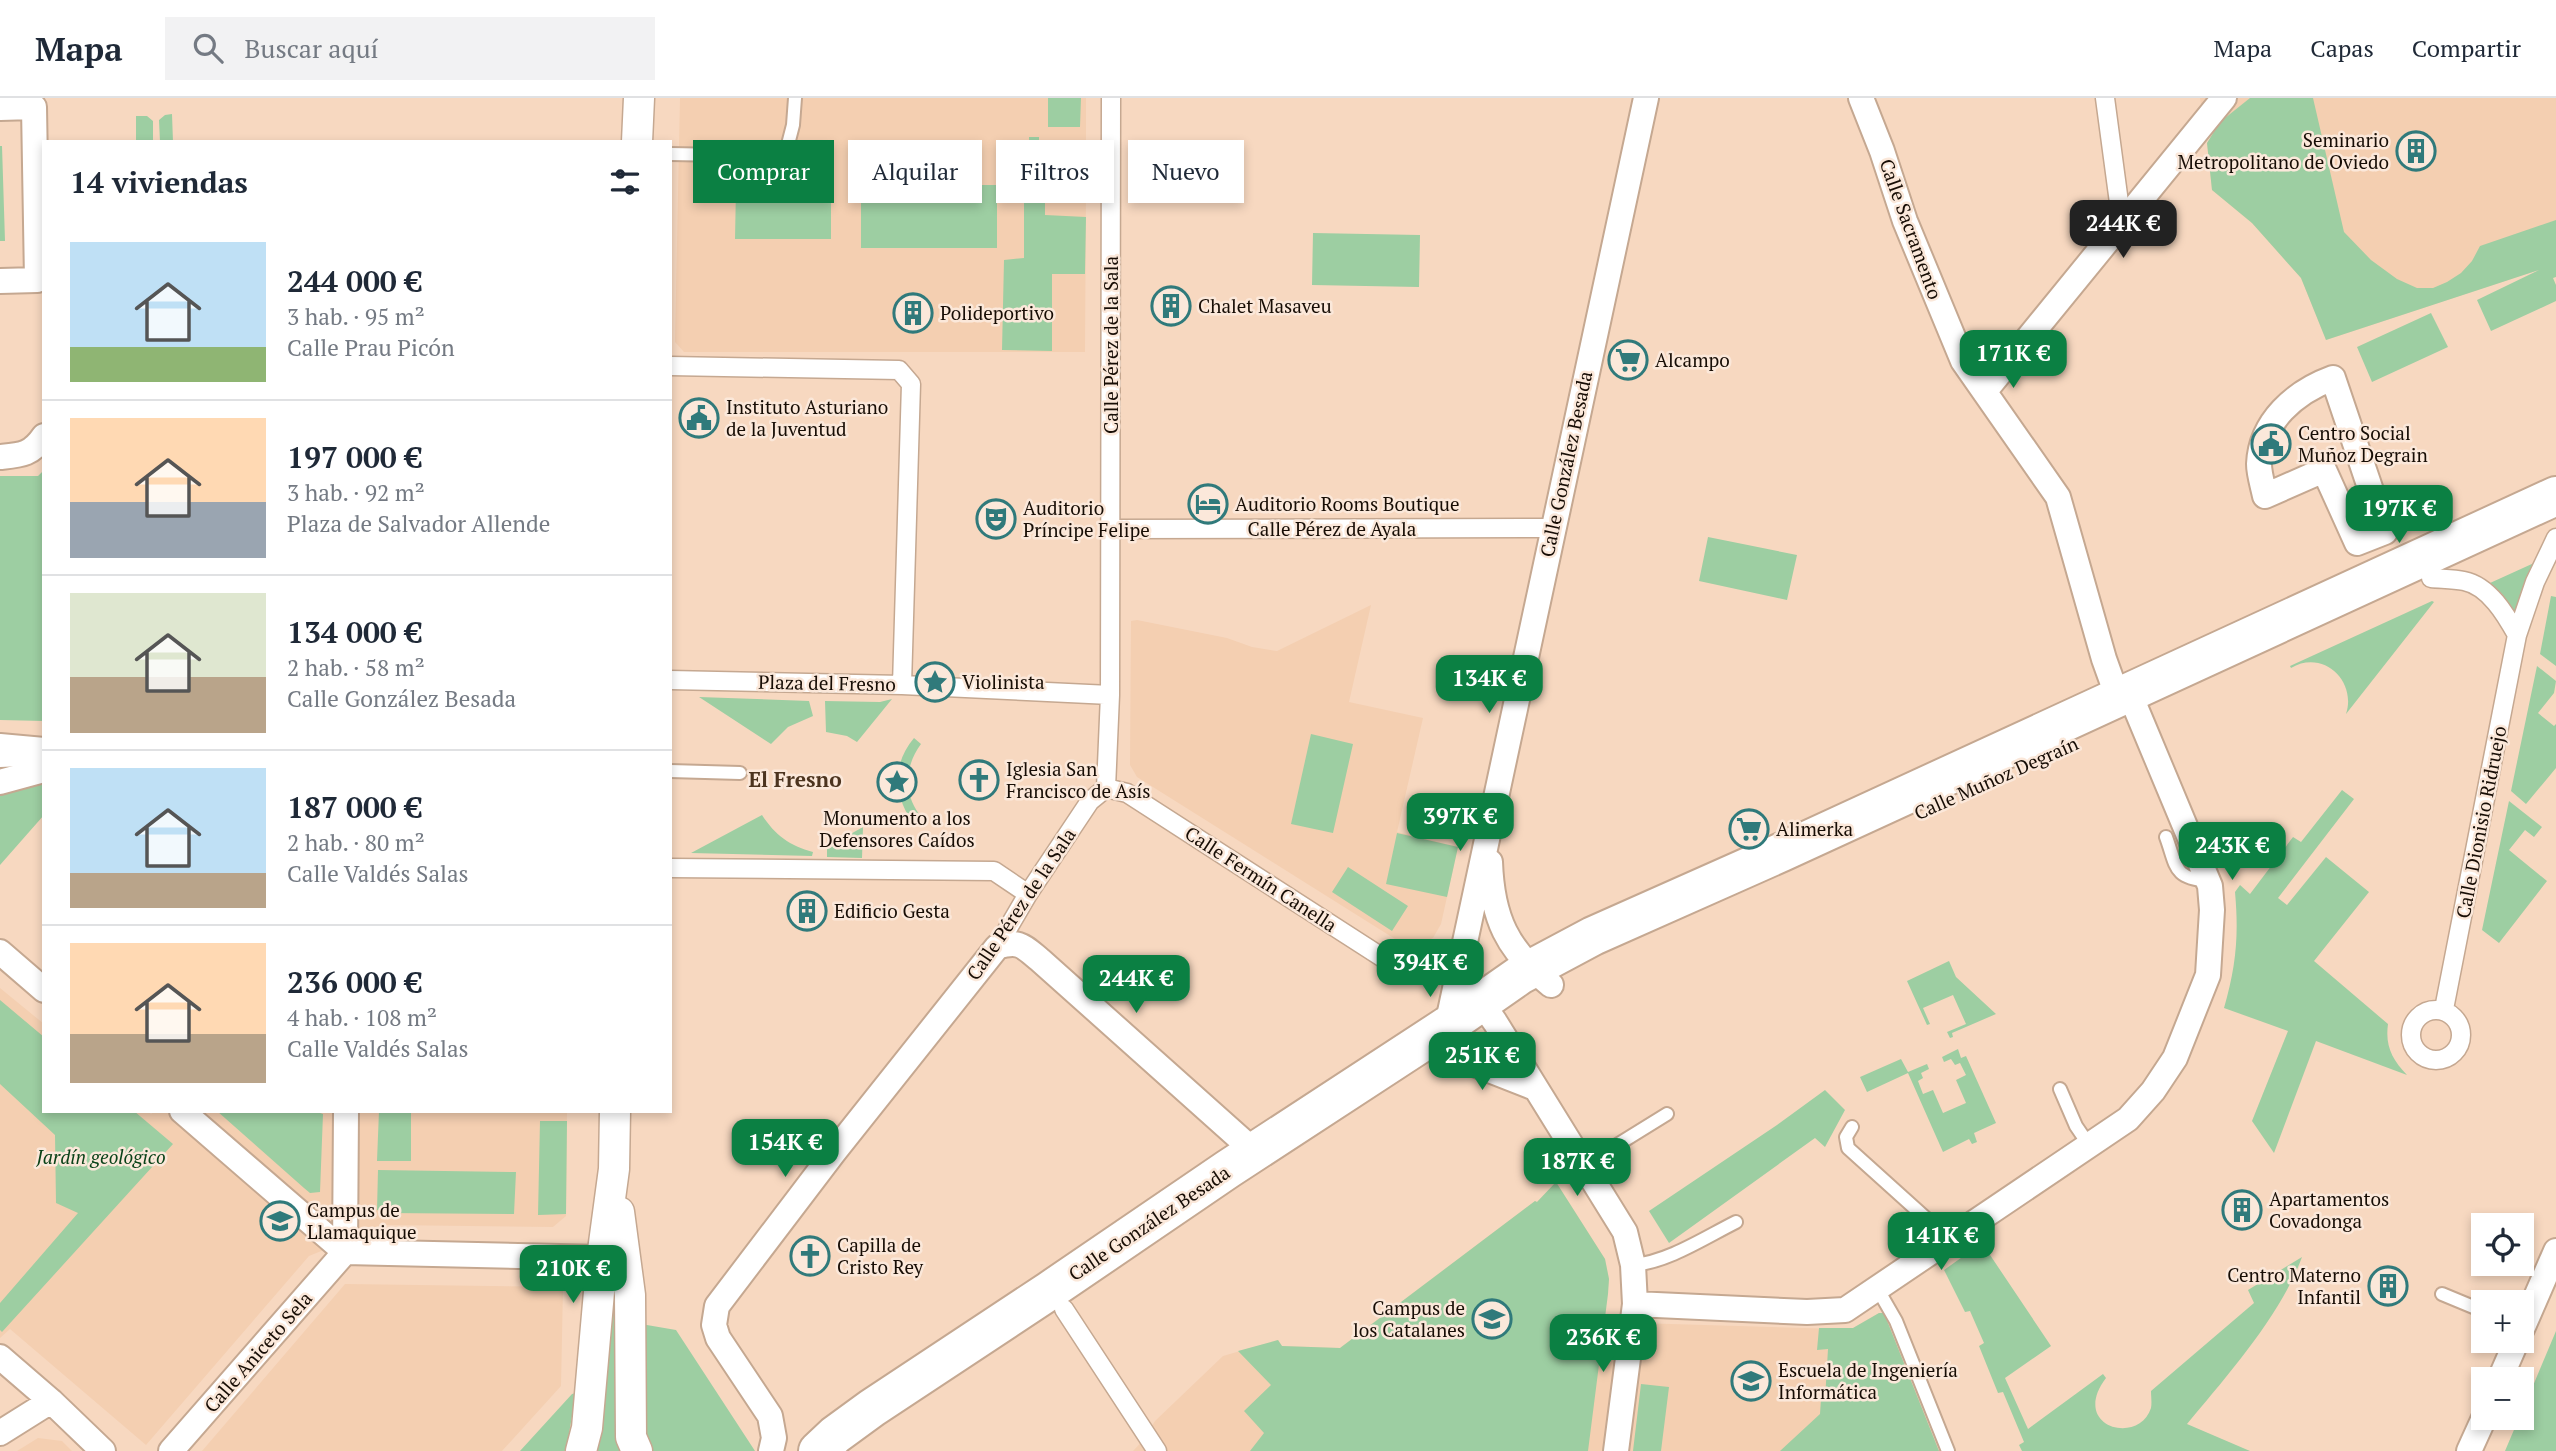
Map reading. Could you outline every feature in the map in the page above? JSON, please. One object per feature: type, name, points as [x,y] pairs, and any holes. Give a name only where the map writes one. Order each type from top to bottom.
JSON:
[{"type":"highway","name":"Calle Muñoz Degraín","points":[[2128,701],[2386,572],[2556,496]]},
{"type":"highway","name":"Calle Muñoz Degraín","points":[[1447,1040],[1473,992],[1541,977],[1592,936],[2128,701],[2431,578],[2556,522]]},
{"type":"highway","name":"Calle González Besada","points":[[818,1451],[872,1408],[1255,1152],[1447,1040]]},
{"type":"highway","name":"Calle González Besada","points":[[853,1451],[1064,1309],[1447,1040]]},
{"type":"street","points":[[637,140],[639,98]]},
{"type":"street","name":"Calle Pérez de la Sala","points":[[771,1451],[774,1438],[771,1416],[718,1338],[714,1325],[717,1306],[834,1152],[997,947],[1028,894],[1090,801],[1105,788],[1110,695],[1111,98]]},
{"type":"street","name":"Calle González Besada","points":[[1447,1040],[1473,992],[1488,830],[1646,98]]},
{"type":"street","name":"Calle Sacramento","points":[[1635,1304],[1807,1312],[1845,1310],[2127,1119],[2154,1091],[2175,1058],[2208,975],[2212,910],[2208,881],[2128,701],[2104,659],[2058,497],[1964,360],[1905,221],[1861,98]]},
{"type":"street","points":[[2105,98],[2122,225]]},
{"type":"street","points":[[1985,391],[2224,98]]},
{"type":"street","points":[[0,107],[34,107],[40,200],[37,280],[0,281]]},
{"type":"street","points":[[672,366],[898,370],[911,384],[902,685]]},
{"type":"street","points":[[2333,378],[2385,532],[2371,538],[2357,543],[2324,470],[2265,496],[2259,465],[2264,438],[2275,418],[2296,396],[2333,378]]},
{"type":"street","points":[[0,457],[25,455],[42,439]]},
{"type":"street","name":"Calle Pérez de Ayala","points":[[1111,529],[1552,528]]},
{"type":"street","points":[[2371,538],[2386,572]]},
{"type":"street","name":"Calle Dionisio Ridruejo","points":[[2444,1009],[2517,635],[2535,582],[2556,538]]},
{"type":"street","points":[[2431,578],[2468,581],[2492,598],[2517,635]]},
{"type":"street","name":"Plaza del Fresno","points":[[672,680],[902,685],[1110,695]]},
{"type":"street","points":[[2,763],[42,751]]},
{"type":"street","points":[[2,763],[42,770]]},
{"type":"street","name":"Calle Fermín Canella","points":[[1105,788],[1127,793],[1383,958],[1423,969],[1473,992]]},
{"type":"street","name":"Calle González Besada","points":[[1488,830],[1491,889],[1498,920],[1515,951],[1541,977]]},
{"type":"street","points":[[672,868],[994,871],[1028,894]]},
{"type":"street","points":[[997,947],[1010,943],[1021,944],[1255,1152]]},
{"type":"street","points":[[0,952],[42,988]]},
{"type":"street","points":[[1473,992],[1625,1232],[1633,1265],[1635,1304],[1616,1451]]},
{"type":"street","points":[[1447,1040],[1535,1088]]},
{"type":"street","points":[[184,1113],[345,1252],[603,1258]]},
{"type":"street","points":[[345,1252],[346,1113]]},
{"type":"street","points":[[582,1451],[587,1428],[614,1169],[615,1113]]},
{"type":"street","points":[[614,1169],[630,1295],[631,1437],[637,1451]]},
{"type":"street","points":[[2534,1301],[2556,1251]]},
{"type":"street","name":"Calle Aniceto Sela","points":[[171,1451],[345,1252]]},
{"type":"street","points":[[1064,1309],[1157,1451]]},
{"type":"street","points":[[0,1357],[103,1451]]},
{"type":"street","points":[[0,1433],[51,1401]]},
{"type":"street","points":[[2469,1451],[2478,1430]]},
{"type":"lane","points":[[672,154],[785,156],[793,125],[795,98]]},
{"type":"lane","points":[[2,763],[42,759]]},
{"type":"lane","points":[[672,771],[740,774]]},
{"type":"lane","points":[[2166,837],[2179,873],[2188,880],[2208,881]]},
{"type":"lane","points":[[2060,1090],[2076,1126],[2089,1145]]},
{"type":"lane","points":[[1583,1166],[1667,1114]]},
{"type":"lane","points":[[1852,1127],[1846,1137],[1848,1148],[1949,1240]]},
{"type":"lane","points":[[1633,1265],[1644,1264],[1672,1253],[1736,1222]]},
{"type":"lane","points":[[1877,1288],[1896,1321],[1948,1451]]},
{"type":"lane","points":[[2442,1294],[2471,1306]]},
{"type":"shaded area","points":[[680,98],[1086,98],[1086,140],[996,140],[996,203],[1086,203],[1085,352],[684,352],[675,342]]},
{"type":"shaded area","points":[[2200,98],[2556,98],[2556,277],[2547,267],[2326,340],[2301,278],[2252,223],[2212,190],[2207,143],[2220,122],[2201,106]]},
{"type":"shaded area","points":[[1371,605],[1349,702],[1423,718],[1397,832],[1458,847],[1441,924],[1433,938],[1417,945],[1403,944],[1137,777],[1130,765],[1131,621],[1227,638],[1252,647],[1277,651]]},
{"type":"shaded area","name":"Campus de Llamaquique","points":[[0,988],[42,1022],[42,1113],[567,1113],[566,1216],[553,1227],[385,1225],[309,1256],[146,1445],[10,1329],[0,1338]]},
{"type":"shaded area","name":"Campus de los Catalanes","points":[[1556,1182],[1605,1259],[1609,1279],[1604,1322],[1839,1329],[1853,1328],[1879,1313],[1884,1313],[1939,1451],[1133,1451],[1152,1431],[1150,1429],[1155,1421],[1223,1356],[1278,1340],[1282,1346],[1340,1348],[1537,1202]]},
{"type":"shaded area","points":[[345,1284],[563,1287],[561,1386],[502,1451],[202,1451]]},
{"type":"shaded area","points":[[38,1438],[62,1441],[72,1451],[17,1451]]},
{"type":"green space","points":[[1048,98],[1081,98],[1080,127],[1048,127]]},
{"type":"green space","points":[[2250,98],[2313,98],[2344,232],[2371,260],[2397,279],[2417,288],[2433,288],[2461,273],[2480,246],[2556,220],[2556,277],[2553,278],[2556,301],[2491,331],[2477,300],[2539,270],[2326,340],[2301,278],[2252,223],[2212,190],[2207,143],[2220,122]]},
{"type":"green space","points":[[172,114],[173,140],[160,140],[159,120]]},
{"type":"green space","points":[[136,116],[147,116],[153,121],[153,140],[136,140]]},
{"type":"green space","points":[[2,146],[5,241],[0,241]]},
{"type":"green space","points":[[982,185],[996,185],[997,248],[861,248],[861,203],[982,203]]},
{"type":"green space","points":[[736,203],[831,203],[831,239],[735,239]]},
{"type":"green space","points":[[1024,203],[1045,203],[1045,215],[1086,217],[1085,274],[1052,274],[1052,351],[1002,350],[1004,260],[1024,258]]},
{"type":"green space","points":[[1313,233],[1420,235],[1419,287],[1312,285]]},
{"type":"green space","points":[[2431,313],[2448,347],[2372,382],[2357,347]]},
{"type":"green space","points":[[42,472],[42,721],[0,720],[0,476],[38,476]]},
{"type":"green space","points":[[1708,537],[1797,555],[1787,600],[1699,581]]},
{"type":"green space","points":[[2534,563],[2518,601],[2517,615],[2490,583]]},
{"type":"green space","points":[[2551,596],[2556,597],[2556,666],[2540,654]]},
{"type":"green space","points":[[2434,602],[2346,714],[2347,690],[2335,672],[2315,663],[2303,663],[2291,668],[2290,666]]},
{"type":"green space","points":[[2537,666],[2556,681],[2554,693],[2538,713],[2554,726],[2556,724],[2556,768],[2526,804],[2511,791]]},
{"type":"green space","points":[[699,697],[809,701],[813,716],[788,727],[771,744]]},
{"type":"green space","points":[[892,699],[857,742],[847,736],[826,732],[825,701],[880,702]]},
{"type":"green space","points":[[1311,734],[1353,744],[1333,833],[1291,824]]},
{"type":"green space","points":[[914,738],[921,744],[909,770],[908,788],[919,814],[911,820],[901,799],[898,778],[902,758]]},
{"type":"green space","points":[[42,771],[42,817],[0,865],[0,782]]},
{"type":"green space","points":[[2342,790],[2354,799],[2278,898],[2287,905],[2326,857],[2369,892],[2314,961],[2388,1024],[2391,1052],[2407,1075],[2316,1041],[2274,1153],[2252,1121],[2288,1031],[2224,1008],[2236,951],[2235,892],[2240,885],[2250,894],[2293,837],[2301,842]]},
{"type":"green space","points":[[2509,801],[2542,827],[2534,837],[2525,830],[2509,850],[2547,881],[2499,943],[2482,930]]},
{"type":"green space","points":[[762,815],[778,834],[790,843],[813,852],[812,856],[691,853]]},
{"type":"green space","points":[[863,827],[862,858],[827,857],[827,840],[847,836]]},
{"type":"green space","points":[[1397,833],[1458,847],[1447,897],[1386,884]]},
{"type":"green space","points":[[1348,867],[1408,906],[1392,931],[1332,892]]},
{"type":"green space","points":[[1949,961],[1956,977],[1996,1014],[1952,1033],[1953,1037],[1950,1038],[1947,1032],[1966,1024],[1953,995],[1923,1008],[1930,1024],[1927,1025],[1907,981]]},
{"type":"green space","name":"Jardín geológico","points":[[0,1000],[42,1035],[42,1113],[136,1113],[173,1144],[2,1332],[0,1303],[78,1213],[56,1203],[55,1135],[0,1084]]},
{"type":"green space","points":[[1494,1036],[1510,1063],[1507,1065],[1474,1051]]},
{"type":"green space","points":[[1958,1049],[1961,1058],[1966,1056],[1996,1123],[1974,1133],[1977,1142],[1972,1144],[1969,1139],[1943,1152],[1908,1073],[1867,1092],[1860,1077],[1901,1059],[1908,1072],[1927,1064],[1929,1069],[1921,1073],[1923,1078],[1918,1081],[1923,1094],[1933,1090],[1943,1113],[1966,1103],[1956,1080],[1966,1075],[1960,1063],[1955,1065],[1951,1059],[1944,1062],[1942,1057]]},
{"type":"green space","points":[[1825,1090],[1845,1110],[1825,1147],[1815,1138],[1669,1243],[1649,1211]]},
{"type":"green space","points":[[219,1113],[323,1114],[320,1192],[310,1193]]},
{"type":"green space","points":[[379,1113],[411,1113],[411,1161],[377,1161]]},
{"type":"green space","points":[[540,1121],[567,1121],[566,1214],[538,1215]]},
{"type":"green space","points":[[378,1170],[516,1172],[514,1214],[386,1213],[377,1210]]},
{"type":"green space","points":[[1556,1182],[1605,1259],[1609,1279],[1588,1451],[1250,1451],[1264,1433],[1244,1411],[1271,1385],[1238,1351],[1278,1340],[1282,1346],[1340,1348],[1537,1202]]},
{"type":"green space","points":[[1982,1243],[2051,1346],[2005,1378],[2028,1429],[2103,1374],[2106,1378],[2097,1395],[2096,1409],[2101,1419],[2110,1426],[2122,1428],[2134,1426],[2144,1420],[2151,1408],[2151,1391],[2254,1303],[2248,1290],[2302,1257],[2293,1279],[2267,1323],[2187,1424],[2250,1451],[2022,1451],[2019,1445],[2024,1442],[2003,1392],[1998,1393],[1979,1346],[1984,1343],[1970,1311],[1965,1312],[1944,1270]]},
{"type":"green space","points":[[607,1309],[617,1309],[615,1407],[620,1451],[593,1451]]},
{"type":"green space","points":[[1879,1313],[1884,1313],[1939,1451],[1780,1451],[1820,1414],[1821,1399],[1825,1399],[1828,1349],[1817,1350],[1819,1328],[1853,1328]]},
{"type":"green space","points":[[641,1324],[676,1330],[755,1451],[650,1451],[646,1442]]},
{"type":"green space","points":[[2556,1331],[2556,1451],[2505,1451],[2514,1430],[2534,1430],[2534,1383]]},
{"type":"green space","points":[[1641,1384],[1669,1387],[1661,1451],[1633,1451]]},
{"type":"green space","points":[[576,1393],[566,1451],[520,1451],[572,1394]]},
{"type":"place","name":"Seminario Metropolitano de Oviedo","points":[[2416,151]]},
{"type":"place","name":"Chalet Masaveu","points":[[1171,306]]},
{"type":"place","name":"Polideportivo","points":[[913,313]]},
{"type":"place","name":"Alcampo","points":[[1628,360]]},
{"type":"place","name":"Instituto Asturiano de la Juventud","points":[[699,418]]},
{"type":"place","name":"Centro Social Muñoz Degrain","points":[[2271,444]]},
{"type":"place","name":"Auditorio Rooms Boutique","points":[[1208,504]]},
{"type":"place","name":"Auditorio Príncipe Felipe","points":[[996,519]]},
{"type":"place","name":"Violinista","points":[[935,682]]},
{"type":"place","name":"Iglesia San Francisco de Asís","points":[[979,780]]},
{"type":"place","name":"Monumento a los Defensores Caídos","points":[[897,782]]},
{"type":"place","name":"Alimerka","points":[[1749,829]]},
{"type":"place","name":"Edificio Gesta","points":[[807,911]]},
{"type":"place","name":"Apartamentos Covadonga","points":[[2242,1210]]},
{"type":"place","name":"Campus de Llamaquique","points":[[280,1221]]},
{"type":"place","name":"Capilla de Cristo Rey","points":[[810,1256]]},
{"type":"place","name":"Centro Materno Infantil","points":[[2388,1286]]},
{"type":"place","name":"Campus de los Catalanes","points":[[1492,1319]]},
{"type":"place","name":"Escuela de Ingeniería Informática","points":[[1751,1381]]},
{"type":"district","name":"El Fresno","points":[[795,780]]}]
